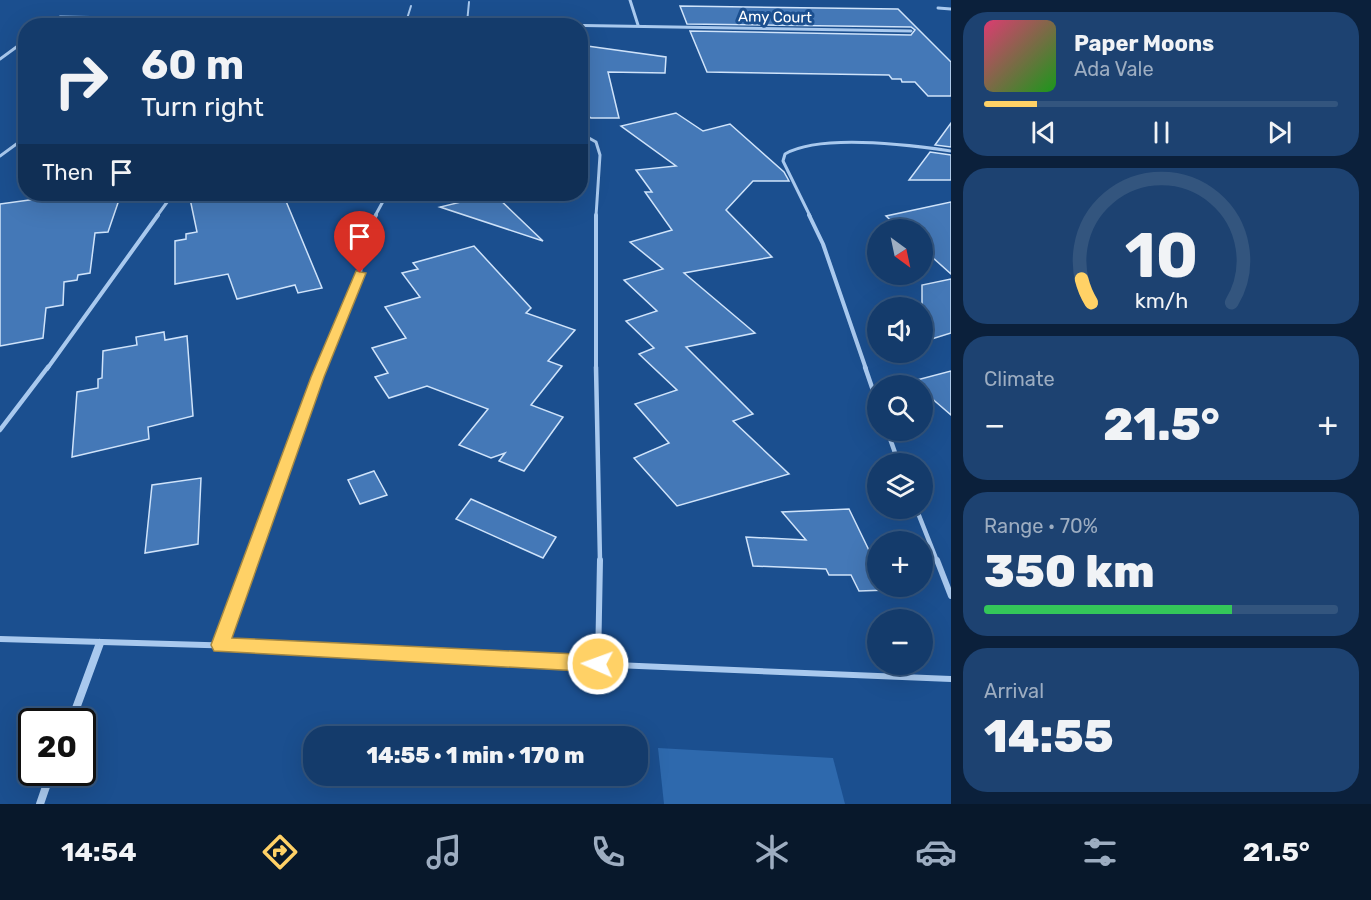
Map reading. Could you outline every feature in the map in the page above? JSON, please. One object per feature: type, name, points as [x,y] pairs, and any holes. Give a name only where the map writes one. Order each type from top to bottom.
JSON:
[{"type":"street","points":[[630,0],[638,26]]},
{"type":"street","points":[[938,8],[951,9]]},
{"type":"street","name":"Amy Court","points":[[58,18],[132,18]]},
{"type":"street","name":"Amy Court","points":[[588,25],[911,31]]},
{"type":"street","points":[[0,60],[18,46]]},
{"type":"street","points":[[75,708],[100,643]]},
{"type":"street","points":[[40,804],[46,786]]},
{"type":"lane","points":[[467,18],[469,2]]},
{"type":"lane","points":[[407,18],[411,6]]},
{"type":"lane","points":[[588,138],[596,142],[600,155],[596,184],[594,318],[602,519],[598,664]]},
{"type":"lane","points":[[0,156],[18,143]]},
{"type":"lane","points":[[868,375],[824,244],[783,157],[789,150],[817,144],[905,146],[951,151]]},
{"type":"lane","points":[[0,430],[84,320],[168,201]]},
{"type":"lane","points":[[220,645],[317,377],[360,273],[368,228],[383,201]]},
{"type":"lane","points":[[920,519],[951,596]]},
{"type":"lane","points":[[0,639],[220,645],[951,679]]},
{"type":"shaded area","points":[[658,748],[833,758],[845,804],[664,804]]},
{"type":"building","points":[[680,6],[898,9],[951,62],[951,96],[928,96],[915,82],[902,82],[901,79],[892,79],[889,75],[707,72],[690,31],[911,35],[915,30],[911,27],[687,24]]},
{"type":"building","points":[[588,46],[666,57],[665,73],[608,72],[619,118],[588,116]]},
{"type":"building","points":[[676,113],[703,131],[730,124],[784,172],[789,181],[753,181],[726,210],[772,257],[684,273],[755,333],[686,347],[753,414],[733,421],[789,474],[677,506],[634,458],[669,443],[635,404],[677,390],[639,354],[654,348],[626,321],[657,311],[624,280],[663,269],[630,242],[672,230],[645,192],[652,192],[636,170],[676,166],[621,126]]},
{"type":"building","points":[[951,123],[951,147],[935,145]]},
{"type":"building","points":[[930,152],[951,155],[951,180],[909,180]]},
{"type":"building","points":[[22,201],[119,201],[108,232],[95,233],[90,273],[78,275],[77,280],[64,282],[63,305],[46,308],[43,338],[0,346],[0,204]]},
{"type":"building","points":[[190,201],[286,201],[322,288],[298,293],[295,285],[237,299],[228,274],[175,284],[175,241],[186,239],[186,234],[197,232]]},
{"type":"building","points":[[465,201],[501,201],[543,241],[440,207]]},
{"type":"building","points":[[951,202],[951,274],[933,258],[933,219],[889,219],[886,216]]},
{"type":"building","points":[[474,246],[531,308],[526,313],[575,330],[548,361],[562,366],[531,405],[563,417],[524,471],[499,461],[505,453],[491,458],[459,445],[488,409],[427,386],[389,398],[375,377],[388,373],[372,348],[406,338],[385,307],[420,297],[402,273],[418,269],[413,263]]},
{"type":"building","points":[[951,279],[951,333],[933,339],[933,297],[922,297],[922,285],[933,285],[933,283]]},
{"type":"building","points":[[164,332],[165,340],[187,336],[193,416],[148,427],[149,439],[72,457],[77,392],[98,388],[98,379],[102,378],[103,351],[137,345],[136,337]]},
{"type":"building","points":[[951,371],[951,415],[933,399],[933,376]]},
{"type":"building","points":[[374,471],[387,495],[360,504],[348,480]]},
{"type":"building","points":[[201,478],[198,544],[145,553],[152,485]]},
{"type":"building","points":[[471,499],[556,537],[543,558],[456,519]]},
{"type":"building","points":[[849,509],[867,546],[867,591],[859,591],[851,575],[829,575],[826,569],[753,566],[746,537],[806,540],[782,512]]},
{"type":"route","points":[[360,273],[334,341],[317,377],[220,645],[306,648],[421,657],[598,664]]}]
